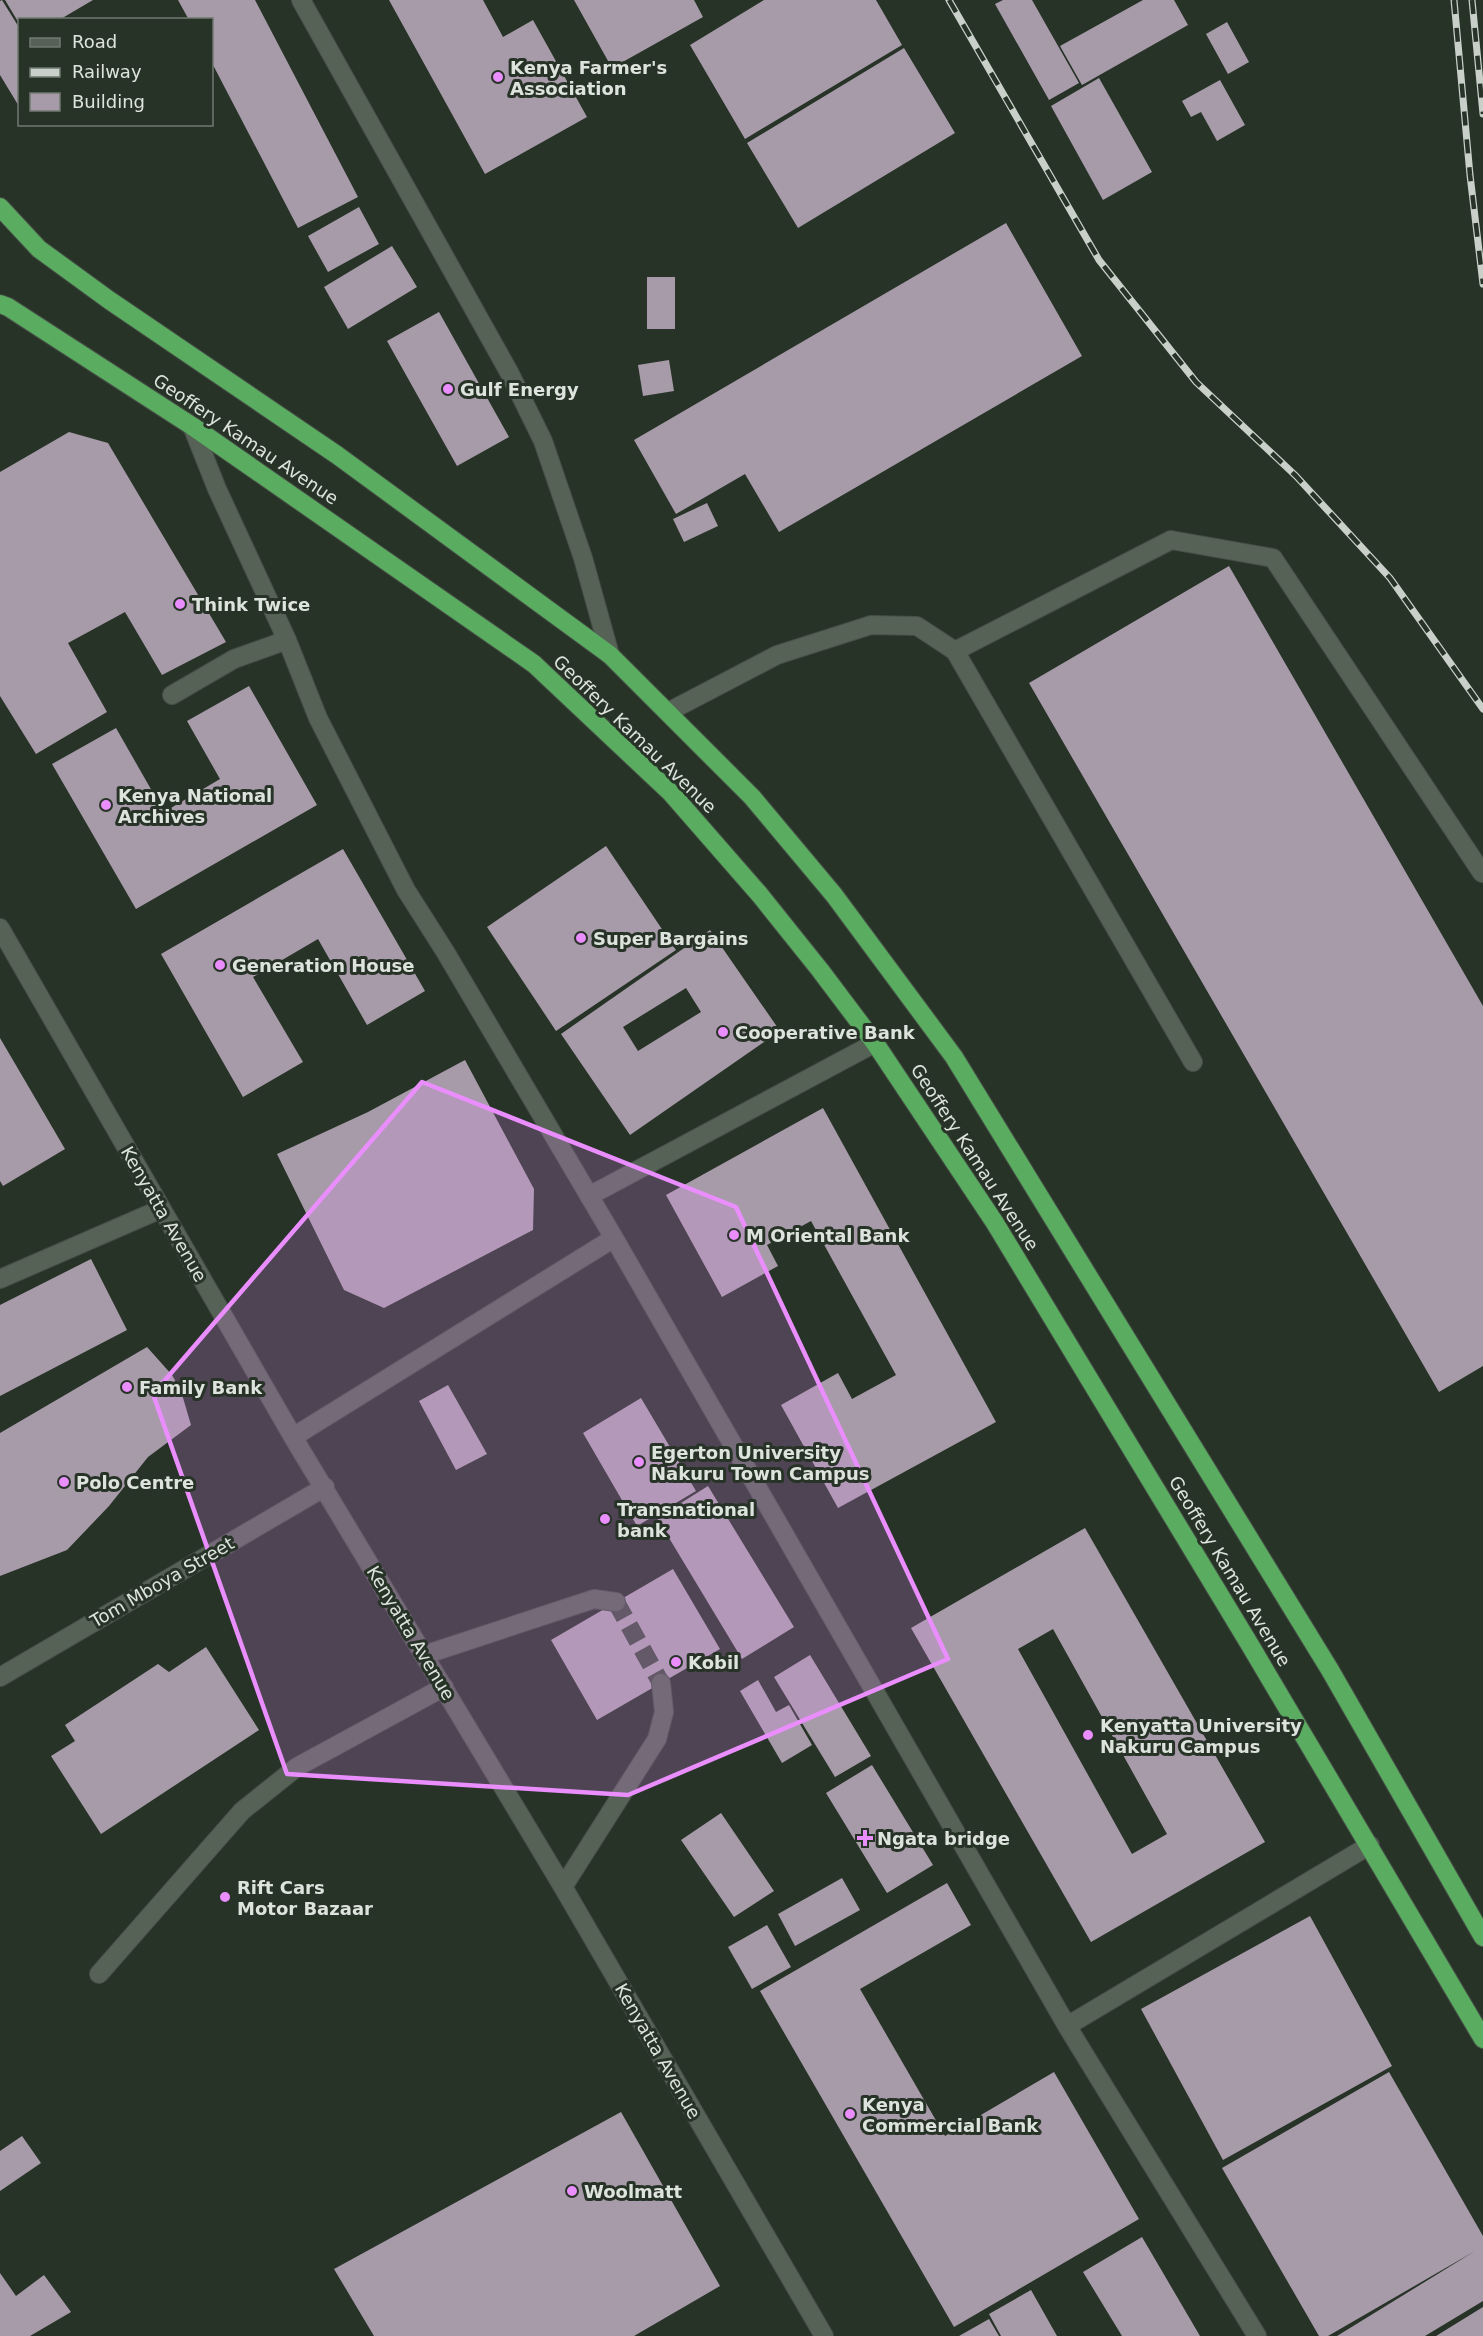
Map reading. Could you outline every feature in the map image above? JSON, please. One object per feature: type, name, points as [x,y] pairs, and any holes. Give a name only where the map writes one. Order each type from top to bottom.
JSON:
[{"type":"highway","name":"Geoffery Kamau Avenue","points":[[0,207],[39,249],[109,300],[337,455],[610,655],[752,796],[834,895],[954,1057],[1330,1670],[1483,1937]]},
{"type":"highway","name":"Geoffery Kamau Avenue","points":[[0,304],[18,313],[192,426],[534,664],[671,793],[767,903],[875,1043],[995,1223],[1370,1845],[1483,2039]]},
{"type":"street","points":[[301,0],[509,372],[543,441],[579,546],[610,655]]},
{"type":"street","points":[[192,426],[217,489],[287,640],[318,718],[406,890],[446,953],[614,1238],[1067,2026],[1257,2336]]},
{"type":"street","points":[[955,651],[1171,540],[1273,558],[1482,873]]},
{"type":"street","points":[[668,712],[777,655],[871,624],[916,626],[955,651],[1194,1062]]},
{"type":"street","points":[[172,695],[234,659],[287,640]]},
{"type":"street","name":"Kenyatta Avenue","points":[[0,928],[293,1437],[563,1887],[824,2336]]},
{"type":"street","points":[[589,1196],[875,1043]]},
{"type":"street","points":[[0,1278],[161,1209]]},
{"type":"street","points":[[293,1437],[614,1238]]},
{"type":"street","name":"Tom Mboya Street","points":[[0,1677],[325,1487]]},
{"type":"street","points":[[424,1655],[594,1599],[616,1602]]},
{"type":"street","points":[[563,1887],[657,1739],[664,1712],[661,1683]]},
{"type":"street","points":[[99,1974],[242,1811],[297,1767],[444,1687]]},
{"type":"street","points":[[1067,2026],[1370,1845]]},
{"type":"highlighted area","points":[[422,1082],[736,1207],[948,1659],[628,1795],[287,1774],[153,1394]]},
{"type":"building","points":[[2,0],[18,26],[18,105],[0,75],[0,1]]},
{"type":"building","points":[[5,0],[93,0],[62,18],[18,18],[18,22]]},
{"type":"building","points":[[178,0],[255,0],[358,197],[298,228],[213,65],[213,18],[188,18]]},
{"type":"building","name":"Kenya Farmer's Association","points":[[389,0],[483,0],[503,37],[533,20],[587,117],[485,174]]},
{"type":"building","name":"Kenya Farmer's Association","points":[[574,0],[694,0],[703,17],[612,68]]},
{"type":"building","points":[[764,0],[876,0],[902,45],[745,139],[690,45]]},
{"type":"building","points":[[1003,0],[1032,0],[1079,83],[1049,100],[995,4]]},
{"type":"building","points":[[1143,0],[1174,0],[1188,25],[1082,85],[1060,46]]},
{"type":"building","points":[[1227,22],[1249,62],[1228,74],[1206,34]]},
{"type":"building","points":[[904,48],[955,133],[798,228],[747,143]]},
{"type":"building","points":[[1099,78],[1152,172],[1103,200],[1051,106]]},
{"type":"building","points":[[1220,80],[1245,125],[1217,141],[1201,112],[1191,117],[1182,101]]},
{"type":"building","points":[[359,207],[379,244],[328,272],[308,236]]},
{"type":"building","points":[[1006,223],[1082,356],[779,532],[745,474],[676,514],[634,440]]},
{"type":"building","points":[[392,246],[417,287],[348,329],[324,287]]},
{"type":"building","points":[[647,277],[675,277],[675,329],[647,329]]},
{"type":"building","name":"Gulf Energy","points":[[439,312],[509,437],[457,466],[387,341]]},
{"type":"building","points":[[669,360],[674,391],[643,396],[638,365]]},
{"type":"building","points":[[69,432],[108,443],[226,642],[162,675],[125,612],[68,643],[107,712],[36,754],[0,696],[0,472]]},
{"type":"building","points":[[707,503],[718,526],[684,542],[673,519]]},
{"type":"building","points":[[1229,566],[1483,1006],[1483,1366],[1439,1392],[1029,683]]},
{"type":"building","points":[[249,686],[317,805],[136,909],[52,764],[116,728],[164,812],[220,779],[187,721]]},
{"type":"building","name":"Super Bargains","points":[[606,846],[676,950],[556,1031],[487,927]]},
{"type":"building","name":"Generation House","points":[[343,849],[425,991],[367,1025],[318,939],[253,977],[303,1062],[243,1097],[161,954]]},
{"type":"building","name":"Cooperative Bank","points":[[710,930],[780,1031],[630,1135],[561,1034]],"holes":[[[686,988],[701,1012],[638,1051],[623,1027]]]},
{"type":"building","points":[[0,1038],[65,1149],[3,1186],[0,1181]]},
{"type":"building","points":[[465,1060],[534,1189],[533,1230],[384,1308],[344,1290],[277,1154],[368,1112]]},
{"type":"building","points":[[823,1108],[996,1422],[838,1508],[781,1405],[838,1373],[852,1399],[896,1375],[811,1221],[767,1245],[778,1266],[722,1297],[666,1195]]},
{"type":"building","points":[[91,1259],[127,1330],[0,1396],[0,1305]]},
{"type":"building","name":"Polo Centre","points":[[147,1347],[172,1375],[181,1391],[191,1425],[148,1457],[109,1506],[67,1550],[0,1576],[0,1433]]},
{"type":"building","points":[[448,1385],[487,1454],[456,1470],[419,1401]]},
{"type":"building","name":"Egerton University Nakuru Town Campus","points":[[641,1398],[696,1491],[637,1526],[583,1433]]},
{"type":"building","points":[[708,1486],[794,1627],[742,1659],[657,1518]]},
{"type":"building","name":"Kenyatta University Nakuru Campus","points":[[1085,1528],[1265,1842],[1091,1942],[911,1628]],"holes":[[[1053,1629],[1167,1834],[1132,1854],[1018,1649]]]},
{"type":"building","points":[[673,1569],[720,1649],[597,1720],[551,1640]]},
{"type":"building","points":[[206,1647],[259,1730],[101,1834],[51,1756],[75,1741],[65,1725],[158,1664],[169,1672]]},
{"type":"building","points":[[810,1655],[871,1756],[835,1777],[774,1677]]},
{"type":"building","points":[[758,1680],[776,1712],[789,1705],[812,1745],[782,1763],[740,1691]]},
{"type":"building","points":[[872,1765],[933,1865],[887,1893],[826,1793]]},
{"type":"building","points":[[721,1813],[774,1891],[734,1917],[681,1840]]},
{"type":"building","points":[[842,1878],[860,1910],[795,1946],[778,1914]]},
{"type":"building","points":[[947,1883],[971,1925],[860,1989],[945,2136],[1054,2072],[1139,2219],[954,2327],[760,1991]]},
{"type":"building","points":[[1310,1916],[1392,2066],[1223,2160],[1141,2009]]},
{"type":"building","points":[[767,1925],[791,1967],[752,1989],[728,1947]]},
{"type":"building","points":[[1389,2072],[1483,2236],[1483,2301],[1425,2336],[1337,2336],[1475,2251],[1328,2336],[1319,2336],[1222,2168]]},
{"type":"building","name":"Woolmatt","points":[[621,2112],[720,2286],[634,2336],[374,2336],[334,2269]]},
{"type":"building","points":[[22,2136],[41,2163],[0,2191],[0,2151]]},
{"type":"building","points":[[1142,2237],[1200,2336],[1122,2336],[1083,2272]]},
{"type":"building","points":[[0,2273],[16,2296],[44,2275],[71,2312],[30,2336],[0,2336]]},
{"type":"building","points":[[1031,2290],[1057,2336],[1001,2336],[989,2314]]},
{"type":"building","points":[[1483,2307],[1483,2336],[1436,2336]]},
{"type":"building","points":[[989,2319],[999,2336],[959,2336]]},
{"type":"tunnel","points":[[616,1602],[661,1683]]},
{"type":"railway","points":[[949,0],[1099,260],[1196,382],[1296,476],[1390,578],[1483,709]]},
{"type":"railway","points":[[1454,0],[1470,175],[1483,284]]},
{"type":"railway","points":[[1472,0],[1483,114]]},
{"type":"place","name":"Kenya Farmer's Association","points":[[498,77]]},
{"type":"place","name":"Gulf Energy","points":[[448,389]]},
{"type":"place","name":"Think Twice","points":[[180,604]]},
{"type":"place","name":"Kenya National Archives","points":[[106,805]]},
{"type":"place","name":"Super Bargains","points":[[581,938]]},
{"type":"place","name":"Generation House","points":[[220,965]]},
{"type":"place","name":"Cooperative Bank","points":[[723,1032]]},
{"type":"place","name":"M Oriental Bank","points":[[734,1235]]},
{"type":"place","name":"Family Bank","points":[[127,1387]]},
{"type":"place","name":"Egerton University Nakuru Town Campus","points":[[639,1462]]},
{"type":"place","name":"Polo Centre","points":[[64,1482]]},
{"type":"place","name":"Transnational bank","points":[[605,1519]]},
{"type":"place","name":"Kobil","points":[[676,1662]]},
{"type":"place","name":"Kenyatta University Nakuru Campus","points":[[1088,1735]]},
{"type":"place","name":"Ngata bridge","points":[[865,1838]]},
{"type":"place","name":"Rift Cars Motor Bazaar","points":[[225,1897]]},
{"type":"place","name":"Kenya Commercial Bank","points":[[850,2114]]},
{"type":"place","name":"Woolmatt","points":[[572,2191]]}]
